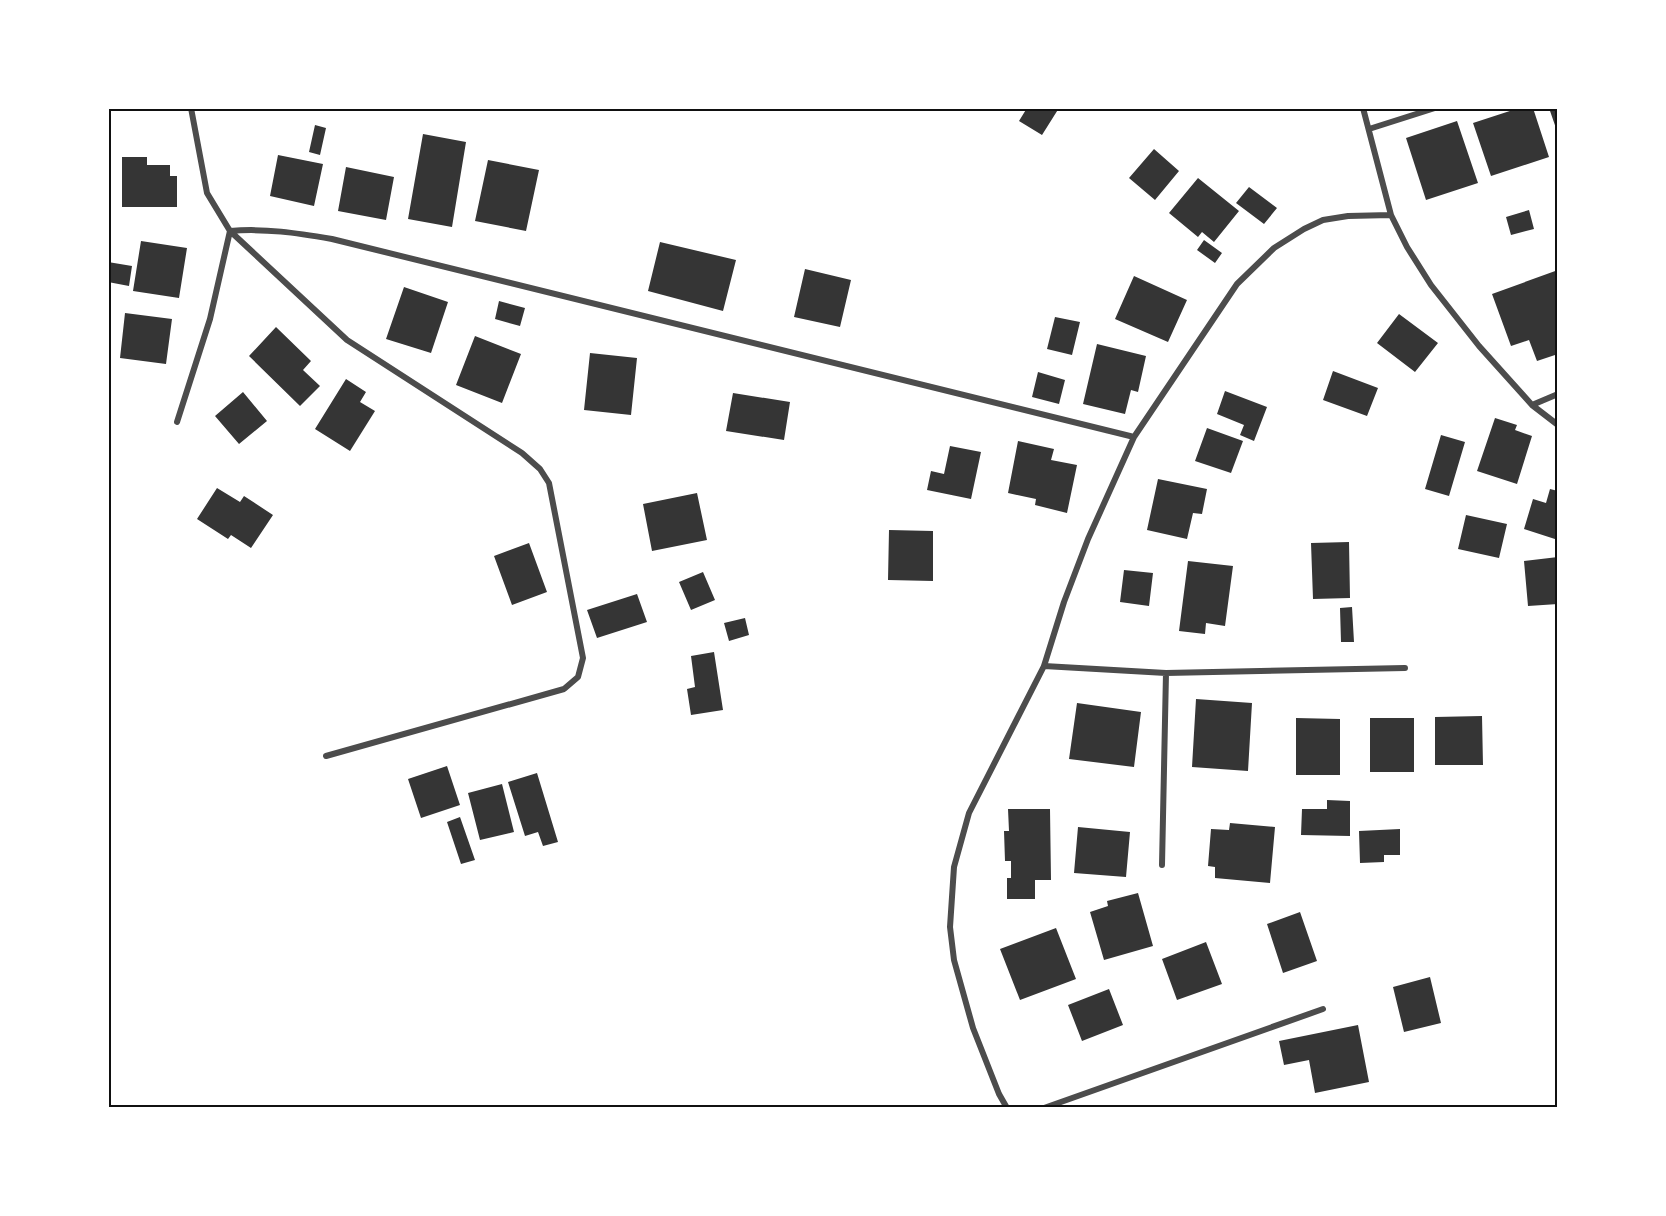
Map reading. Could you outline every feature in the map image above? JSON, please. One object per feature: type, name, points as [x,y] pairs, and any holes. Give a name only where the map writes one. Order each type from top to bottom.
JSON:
[{"type":"street","points":[[191,108],[207,194],[230,231],[347,340],[522,453],[540,469],[549,483],[583,658],[578,677],[564,689],[326,756]]},
{"type":"street","points":[[1363,108],[1390,215],[1407,247],[1431,285],[1479,346],[1532,405],[1558,425]]},
{"type":"street","points":[[1369,129],[1435,108]]},
{"type":"street","points":[[1007,1108],[999,1094],[973,1028],[954,960],[950,927],[951,895],[954,867],[969,813],[1044,666],[1084,549],[1134,437],[1237,284],[1274,248],[1304,228],[1323,220],[1348,216],[1390,215]]},
{"type":"street","points":[[230,231],[255,229],[284,231],[332,239],[1134,437]]},
{"type":"street","points":[[177,422],[210,318],[230,231]]},
{"type":"street","points":[[1532,405],[1558,394]]},
{"type":"street","points":[[1044,666],[1166,673],[1405,668]]},
{"type":"street","points":[[1161,865],[1166,673]]},
{"type":"street","points":[[1044,1108],[1323,1009]]},
{"type":"building","points":[[132,108],[153,108],[153,111],[132,110]]},
{"type":"building","points":[[1027,108],[1059,108],[1042,135],[1019,121]]},
{"type":"building","points":[[1519,108],[1533,108],[1549,157],[1491,176],[1473,123]]},
{"type":"building","points":[[1549,108],[1558,108],[1558,134]]},
{"type":"building","points":[[1457,121],[1478,183],[1426,200],[1406,138]]},
{"type":"building","points":[[315,125],[326,128],[320,155],[309,152]]},
{"type":"building","points":[[423,134],[466,142],[452,227],[408,219]]},
{"type":"building","points":[[1154,149],[1179,171],[1155,200],[1129,178]]},
{"type":"building","points":[[278,155],[323,164],[314,206],[270,196]]},
{"type":"building","points":[[122,157],[147,157],[147,165],[170,165],[170,176],[177,176],[177,207],[122,207]]},
{"type":"building","points":[[488,160],[539,170],[526,231],[475,221]]},
{"type":"building","points":[[346,167],[394,177],[386,220],[338,211]]},
{"type":"building","points":[[1198,178],[1239,211],[1214,242],[1202,232],[1198,237],[1169,213]]},
{"type":"building","points":[[1249,187],[1277,208],[1264,224],[1236,203]]},
{"type":"building","points":[[1529,210],[1534,229],[1511,235],[1506,217]]},
{"type":"building","points":[[1204,240],[1222,253],[1215,263],[1197,250]]},
{"type":"building","points":[[141,241],[187,248],[179,298],[133,291]]},
{"type":"building","points":[[660,242],[736,260],[723,311],[648,291]]},
{"type":"building","points":[[108,262],[132,266],[129,286],[108,282]]},
{"type":"building","points":[[805,269],[851,280],[840,327],[794,317]]},
{"type":"building","points":[[1558,270],[1558,354],[1537,361],[1529,340],[1511,346],[1492,294]]},
{"type":"building","points":[[1134,276],[1187,300],[1168,342],[1115,319]]},
{"type":"building","points":[[404,287],[448,302],[431,353],[386,339]]},
{"type":"building","points":[[499,301],[525,308],[520,326],[495,319]]},
{"type":"building","points":[[125,313],[172,319],[166,364],[120,358]]},
{"type":"building","points":[[1399,314],[1438,343],[1415,372],[1377,343]]},
{"type":"building","points":[[1055,317],[1080,322],[1072,355],[1047,349]]},
{"type":"building","points":[[276,327],[311,361],[303,370],[320,386],[300,406],[249,356]]},
{"type":"building","points":[[475,336],[521,354],[502,403],[456,385]]},
{"type":"building","points":[[1097,344],[1146,356],[1138,392],[1131,390],[1125,414],[1083,404]]},
{"type":"building","points":[[590,353],[637,358],[631,415],[584,410]]},
{"type":"building","points":[[1333,371],[1378,388],[1367,416],[1323,400]]},
{"type":"building","points":[[1038,372],[1065,380],[1059,404],[1032,397]]},
{"type":"building","points":[[346,379],[366,392],[360,402],[375,411],[350,451],[315,429]]},
{"type":"building","points":[[1225,391],[1267,407],[1254,441],[1240,435],[1244,425],[1217,414]]},
{"type":"building","points":[[243,392],[267,421],[239,444],[215,416]]},
{"type":"building","points":[[733,393],[790,402],[784,440],[726,431]]},
{"type":"building","points":[[1495,418],[1517,425],[1515,430],[1532,436],[1517,484],[1477,471]]},
{"type":"building","points":[[1207,428],[1243,441],[1231,473],[1195,461]]},
{"type":"building","points":[[1441,435],[1465,442],[1449,496],[1425,489]]},
{"type":"building","points":[[1018,441],[1054,449],[1051,460],[1077,465],[1067,513],[1035,505],[1036,499],[1008,493]]},
{"type":"building","points":[[950,446],[981,452],[971,499],[927,490],[931,471],[944,474]]},
{"type":"building","points":[[1158,479],[1207,489],[1202,514],[1193,513],[1187,539],[1147,530]]},
{"type":"building","points":[[217,488],[240,502],[244,496],[273,515],[251,548],[231,535],[228,539],[197,519]]},
{"type":"building","points":[[1550,489],[1558,491],[1558,540],[1524,529],[1533,499],[1546,503]]},
{"type":"building","points":[[697,493],[707,540],[652,551],[643,504]]},
{"type":"building","points":[[1466,515],[1507,524],[1499,558],[1458,549]]},
{"type":"building","points":[[889,530],[933,531],[933,581],[888,580]]},
{"type":"building","points":[[1349,542],[1350,598],[1313,599],[1311,543]]},
{"type":"building","points":[[529,543],[547,592],[512,605],[494,556]]},
{"type":"building","points":[[1558,557],[1558,604],[1528,606],[1524,561]]},
{"type":"building","points":[[1188,561],[1233,566],[1225,626],[1206,623],[1205,634],[1179,631]]},
{"type":"building","points":[[1124,570],[1153,573],[1149,606],[1120,602]]},
{"type":"building","points":[[703,572],[715,600],[691,610],[679,582]]},
{"type":"building","points":[[637,594],[647,622],[597,638],[587,610]]},
{"type":"building","points":[[1352,607],[1354,642],[1341,642],[1340,608]]},
{"type":"building","points":[[745,618],[749,635],[729,641],[724,623]]},
{"type":"building","points":[[714,652],[723,710],[691,715],[687,689],[695,687],[691,656]]},
{"type":"building","points":[[1196,699],[1252,703],[1248,771],[1192,767]]},
{"type":"building","points":[[1077,703],[1141,712],[1134,767],[1069,759]]},
{"type":"building","points":[[1482,716],[1483,765],[1435,765],[1435,717]]},
{"type":"building","points":[[1296,718],[1340,719],[1340,775],[1296,775]]},
{"type":"building","points":[[1370,718],[1414,718],[1414,772],[1370,772]]},
{"type":"building","points":[[447,766],[460,805],[421,818],[408,779]]},
{"type":"building","points":[[537,773],[558,842],[543,846],[538,832],[525,836],[508,782]]},
{"type":"building","points":[[502,784],[514,832],[480,840],[468,793]]},
{"type":"building","points":[[1327,800],[1350,801],[1350,836],[1301,835],[1302,809],[1327,809]]},
{"type":"building","points":[[1008,809],[1050,809],[1051,880],[1035,880],[1035,899],[1007,899],[1007,878],[1011,878],[1011,861],[1005,861],[1004,831],[1009,831]]},
{"type":"building","points":[[460,817],[475,860],[461,864],[447,822]]},
{"type":"building","points":[[1230,823],[1275,827],[1270,883],[1215,878],[1215,867],[1208,866],[1211,829],[1229,830]]},
{"type":"building","points":[[1078,827],[1130,832],[1126,877],[1074,873]]},
{"type":"building","points":[[1400,829],[1400,855],[1384,855],[1384,862],[1360,863],[1359,831]]},
{"type":"building","points":[[1138,893],[1153,946],[1104,960],[1090,912],[1108,906],[1107,901]]},
{"type":"building","points":[[1300,912],[1317,961],[1283,973],[1267,924]]},
{"type":"building","points":[[1056,928],[1076,979],[1020,1000],[1000,949]]},
{"type":"building","points":[[1206,942],[1222,984],[1177,1000],[1162,959]]},
{"type":"building","points":[[1430,977],[1441,1023],[1404,1032],[1393,987]]},
{"type":"building","points":[[1109,989],[1123,1025],[1082,1041],[1068,1005]]},
{"type":"building","points":[[1358,1025],[1369,1082],[1315,1093],[1309,1060],[1284,1065],[1279,1041]]}]
